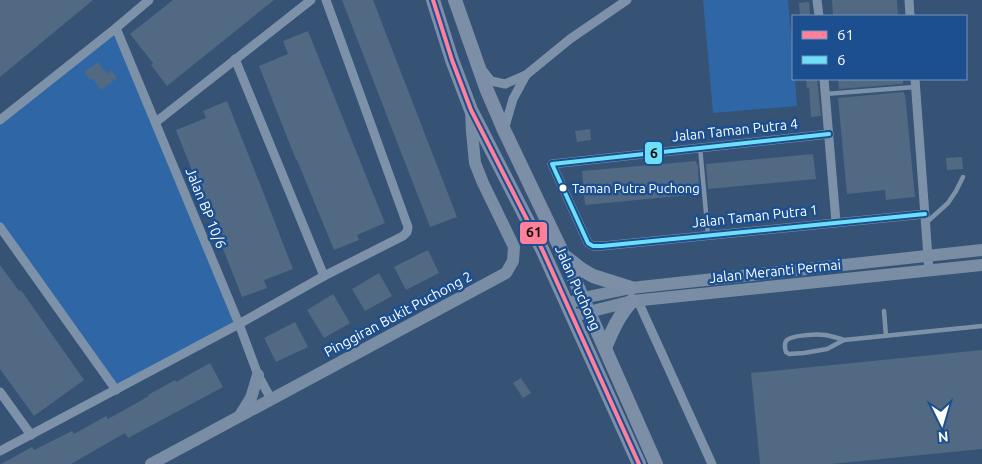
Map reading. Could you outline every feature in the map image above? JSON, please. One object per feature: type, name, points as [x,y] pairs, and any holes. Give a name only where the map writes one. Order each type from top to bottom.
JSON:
[{"type":"main road","name":"Jalan Puchong","points":[[433,0],[452,60],[471,110],[542,249],[638,464]]},
{"type":"main road","name":"Jalan Puchong","points":[[455,0],[486,88],[504,130],[564,256],[656,464]]},
{"type":"main road","points":[[564,256],[581,269],[634,297],[613,328],[605,348]]},
{"type":"street","points":[[0,120],[149,0]]},
{"type":"street","points":[[156,122],[310,0]]},
{"type":"street","points":[[0,451],[239,324],[324,276],[403,236],[407,232],[408,227],[326,0]]},
{"type":"street","points":[[478,66],[492,81],[505,84],[526,75],[570,39],[627,0]]},
{"type":"street","points":[[818,0],[819,15]]},
{"type":"street","points":[[909,0],[910,15]]},
{"type":"street","name":"Jalan BP 10/6","points":[[116,28],[239,324],[258,375],[272,399]]},
{"type":"street","points":[[235,60],[324,276]]},
{"type":"street","points":[[504,130],[513,99],[526,75]]},
{"type":"street","points":[[824,80],[836,222]]},
{"type":"street","points":[[915,83],[929,270]]},
{"type":"street","name":"Pinggiran Bukit Puchong 2","points":[[151,464],[506,273],[513,261],[514,247],[475,163],[471,110]]},
{"type":"street","name":"Jalan Taman Putra 4","points":[[588,243],[552,164],[829,134]]},
{"type":"street","name":"Jalan Taman Putra 1","points":[[588,243],[593,246],[602,246],[836,222],[925,218]]},
{"type":"street","points":[[0,227],[116,390]]},
{"type":"street","points":[[570,310],[583,298],[634,297],[982,250]]},
{"type":"street","name":"Jalan Meranti Permai","points":[[570,310],[589,311],[634,297],[982,265]]},
{"type":"street","points":[[634,297],[712,464]]},
{"type":"street","points":[[240,416],[251,398],[258,375]]},
{"type":"street","points":[[0,392],[31,435]]},
{"type":"lane","points":[[825,94],[915,83]]},
{"type":"lane","points":[[700,148],[708,235]]},
{"type":"lane","points":[[925,218],[948,203],[963,177]]},
{"type":"lane","points":[[884,311],[886,336]]},
{"type":"lane","points":[[844,340],[827,349],[815,352],[789,354],[784,349],[785,343],[790,338],[815,334],[844,340],[982,326]]},
{"type":"shaded area","points":[[703,0],[788,0],[792,47],[792,80],[795,80],[797,106],[713,113]]},
{"type":"shaded area","points":[[116,28],[239,324],[116,390],[0,227],[0,120]]},
{"type":"building","points":[[0,0],[93,0],[0,77]]},
{"type":"building","points":[[173,0],[274,0],[167,86],[151,65],[153,63],[130,34]]},
{"type":"building","points":[[342,0],[373,0],[457,217],[430,227]]},
{"type":"building","points":[[832,0],[897,0],[898,15],[833,15]]},
{"type":"building","points":[[809,2],[810,15],[800,15],[799,3]]},
{"type":"building","points":[[308,31],[385,223],[357,235],[359,240],[334,250],[259,66],[288,54],[283,41]]},
{"type":"building","points":[[98,62],[107,74],[111,70],[117,78],[101,90],[93,79],[90,80],[84,72]]},
{"type":"building","points":[[806,80],[817,80],[821,116],[811,117],[809,88],[807,88]]},
{"type":"building","points":[[838,80],[903,80],[903,84],[839,89]]},
{"type":"building","points":[[904,92],[915,197],[886,200],[885,190],[847,194],[838,98]]},
{"type":"building","points":[[227,101],[293,269],[264,280],[267,288],[242,297],[176,130],[206,118],[203,111]]},
{"type":"building","points":[[590,129],[591,140],[577,142],[575,131]]},
{"type":"building","points":[[813,154],[816,179],[708,189],[706,164]]},
{"type":"building","points":[[962,157],[963,169],[947,170],[946,158]]},
{"type":"building","points":[[696,161],[698,165],[699,194],[585,205],[582,171]]},
{"type":"building","points":[[428,250],[439,273],[406,290],[394,267]]},
{"type":"building","points":[[0,265],[19,291],[21,290],[84,380],[34,416],[0,369]]},
{"type":"building","points":[[379,273],[392,296],[365,311],[352,289]]},
{"type":"building","points":[[333,294],[350,323],[324,338],[307,310]]},
{"type":"building","points":[[295,322],[308,347],[276,362],[264,338]]},
{"type":"building","points":[[982,350],[982,449],[831,464],[760,464],[751,373]]},
{"type":"building","points":[[210,363],[223,387],[128,438],[125,433],[71,464],[1,464],[32,447],[34,450],[72,431],[74,434],[106,416],[108,419],[175,380],[176,382]]},
{"type":"building","points":[[521,378],[531,393],[523,398],[513,383]]},
{"type":"transit line","name":"61","points":[[433,0],[452,60],[471,110],[542,249],[639,464]]},
{"type":"transit line","name":"6","points":[[829,134],[552,164],[588,243],[593,246],[925,214]]},
{"type":"place","name":"Taman Putra Puchong","points":[[563,188]]}]
